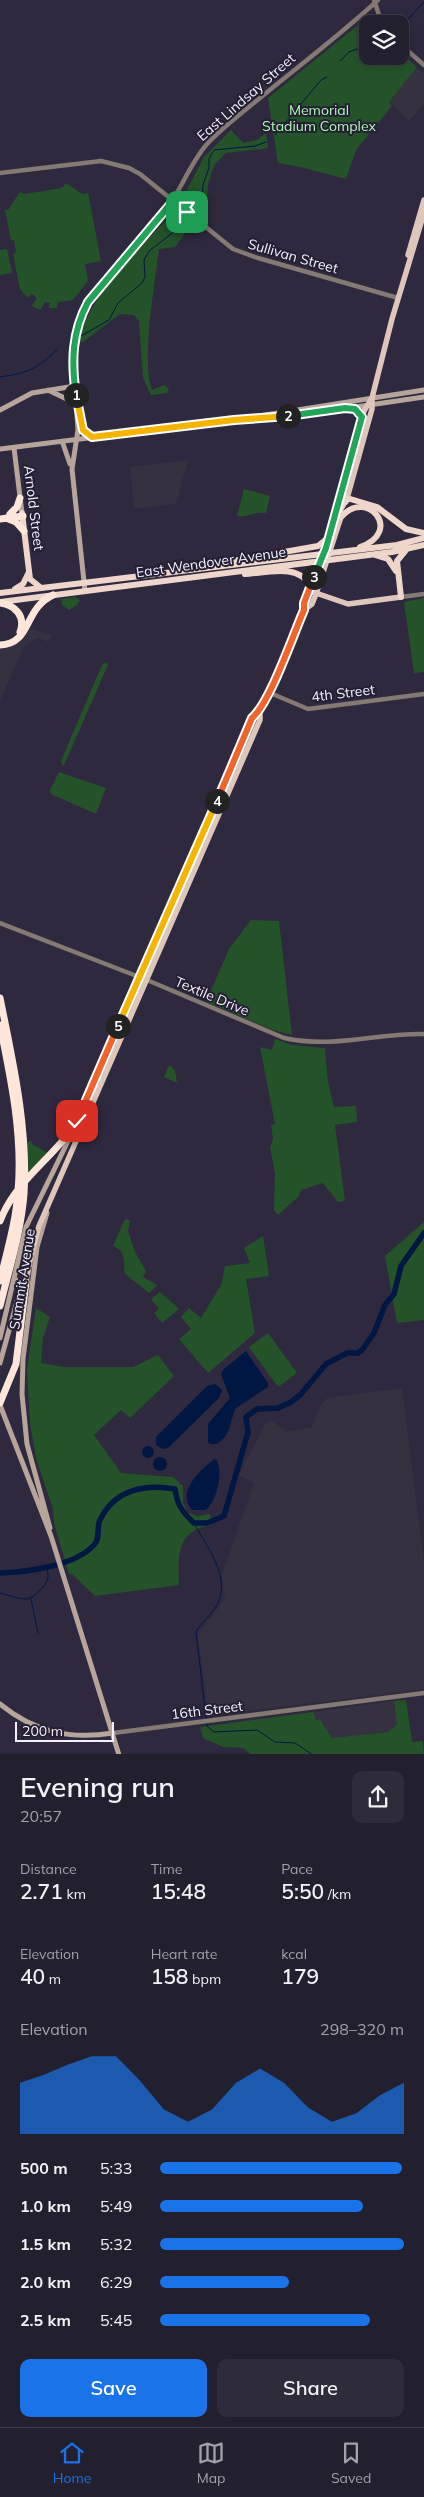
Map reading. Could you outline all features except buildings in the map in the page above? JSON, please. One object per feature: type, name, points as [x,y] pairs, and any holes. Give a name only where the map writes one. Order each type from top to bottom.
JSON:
[{"type":"highway","points":[[4,517],[17,507],[20,498]]},
{"type":"highway","points":[[333,522],[347,498],[377,507],[406,529],[424,533]]},
{"type":"highway","points":[[341,517],[355,507],[363,507],[376,513],[381,524],[378,536],[373,541],[350,550]]},
{"type":"highway","points":[[4,517],[22,514]]},
{"type":"highway","name":"Arnold Street","points":[[22,514],[29,571]]},
{"type":"highway","points":[[4,517],[16,522],[24,531]]},
{"type":"highway","points":[[188,570],[318,546],[329,537]]},
{"type":"highway","name":"East Wendover Avenue","points":[[0,593],[398,544],[424,538]]},
{"type":"highway","name":"East Wendover Avenue","points":[[0,602],[407,549],[424,545]]},
{"type":"highway","points":[[400,597],[398,557],[407,549]]},
{"type":"highway","points":[[368,554],[388,559],[398,574]]},
{"type":"highway","points":[[29,571],[33,584],[44,588]]},
{"type":"highway","points":[[11,591],[23,584],[29,571]]},
{"type":"highway","points":[[135,585],[138,580],[171,572]]},
{"type":"highway","points":[[206,575],[294,572],[303,577],[310,586]]},
{"type":"highway","points":[[0,643],[12,643],[19,638],[38,604],[53,595]]},
{"type":"highway","points":[[0,602],[17,609],[21,617],[22,626],[14,638],[0,643]]},
{"type":"highway","points":[[0,998],[22,1122],[25,1171],[19,1231],[0,1306]]},
{"type":"highway","points":[[0,1025],[17,1123],[19,1176],[14,1224],[0,1281]]},
{"type":"highway","points":[[1,1218],[11,1197],[29,1175],[52,1155],[73,1128]]},
{"type":"highway","points":[[0,1404],[16,1364],[26,1282]]},
{"type":"main road","name":"Summit Avenue","points":[[399,296],[401,282],[424,200]]},
{"type":"main road","name":"Summit Avenue","points":[[26,1282],[35,1237],[260,720],[260,712],[304,610],[304,603],[310,586],[329,548],[341,517],[370,402],[424,213]]},
{"type":"main road","points":[[0,410],[32,393],[75,386]]},
{"type":"main road","name":"East Lindsay Street","points":[[75,386],[79,415],[72,469],[85,591]]},
{"type":"main road","points":[[47,390],[77,404]]},
{"type":"main road","points":[[240,419],[296,415],[345,408],[424,390]]},
{"type":"main road","points":[[0,450],[240,419],[310,407],[424,397]]},
{"type":"main road","name":"Summit Avenue","points":[[304,610],[312,604],[327,565],[329,537],[362,417],[370,402]]},
{"type":"main road","points":[[296,415],[307,412],[310,407]]},
{"type":"main road","points":[[345,408],[355,409],[362,417]]},
{"type":"main road","points":[[285,416],[298,409]]},
{"type":"main road","points":[[79,415],[85,433],[92,437]]},
{"type":"main road","points":[[62,441],[72,469]]},
{"type":"main road","name":"Arnold Street","points":[[14,448],[22,514]]},
{"type":"main road","points":[[314,577],[313,591],[316,594],[348,604],[400,597]]},
{"type":"main road","name":"Summit Avenue","points":[[0,1338],[26,1227],[77,1121],[252,718],[260,712]]},
{"type":"main road","points":[[77,1121],[84,1124]]},
{"type":"main road","name":"Summit Avenue","points":[[50,1203],[37,1247],[23,1359],[23,1420],[32,1468],[48,1519],[51,1536]]},
{"type":"main road","points":[[0,1363],[21,1287],[16,1280]]},
{"type":"main road","points":[[26,1282],[30,1286],[27,1327]]},
{"type":"main road","name":"Summit Avenue","points":[[0,1404],[62,1568],[119,1754]]},
{"type":"main road","name":"16th Street","points":[[0,1704],[20,1719],[49,1732],[82,1736],[113,1733]]},
{"type":"street","name":"East Lindsay Street","points":[[75,386],[73,343],[83,313],[96,291],[173,201],[197,156],[211,140],[378,0]]},
{"type":"street","points":[[374,2],[379,15]]},
{"type":"street","points":[[409,52],[424,65]]},
{"type":"street","name":"Sullivan Street","points":[[0,173],[101,161],[129,168],[222,241],[240,252],[399,296]]},
{"type":"street","points":[[400,597],[424,594]]},
{"type":"street","name":"4th Street","points":[[268,692],[308,709],[424,694]]},
{"type":"street","name":"Textile Drive","points":[[0,923],[147,980],[260,1029],[297,1041],[334,1043],[424,1034]]},
{"type":"street","points":[[0,1276],[26,1282]]},
{"type":"street","name":"16th Street","points":[[113,1733],[424,1693]]},
{"type":"shaded area","points":[[417,67],[424,73],[424,104],[409,121],[389,102]]},
{"type":"shaded area","points":[[188,460],[176,504],[134,509],[130,467]]},
{"type":"shaded area","points":[[29,628],[51,635],[49,642],[37,638],[24,646],[0,701],[0,648],[16,645],[25,638]]},
{"type":"shaded area","points":[[402,1388],[424,1562],[424,1689],[209,1716],[198,1635],[225,1599],[222,1575],[254,1483],[239,1475],[266,1423],[272,1421],[287,1432],[312,1427],[320,1406],[327,1398]]},
{"type":"shaded area","points":[[394,1701],[397,1724],[388,1732],[332,1738],[321,1719],[316,1720],[313,1712]]},
{"type":"green space","name":"Memorial Stadium Complex","points":[[359,24],[359,65],[409,65],[409,60],[417,67],[389,102],[392,106],[356,150],[346,179],[278,163],[268,98]]},
{"type":"green space","points":[[231,130],[243,143],[257,140],[266,133],[268,148],[226,153],[214,165],[208,184],[207,201],[198,216],[181,201],[204,157]]},
{"type":"green space","points":[[66,183],[82,194],[88,193],[101,261],[85,264],[88,281],[73,300],[58,302],[57,308],[49,308],[50,303],[45,302],[40,310],[32,306],[37,298],[32,294],[28,298],[20,289],[13,254],[16,252],[14,240],[11,240],[5,210],[8,210],[20,192],[24,194],[62,188]]},
{"type":"green space","points":[[175,210],[192,224],[175,247],[159,249],[148,342],[149,377],[152,390],[164,385],[169,389],[167,393],[151,395],[143,378],[139,321],[134,315],[120,314],[83,342],[79,342],[85,324],[105,289],[118,272]]},
{"type":"green space","points":[[7,249],[12,273],[0,275],[0,250]]},
{"type":"green space","points":[[244,489],[270,496],[266,513],[237,516]]},
{"type":"green space","points":[[75,597],[80,600],[77,605],[69,610],[62,605],[61,599]]},
{"type":"green space","points":[[424,598],[424,672],[414,673],[404,602]]},
{"type":"green space","points":[[106,662],[108,665],[64,765],[62,765],[61,761],[102,665]]},
{"type":"green space","points":[[59,772],[106,788],[96,814],[51,794],[50,790]]},
{"type":"green space","points":[[251,920],[279,921],[292,1035],[273,1030],[206,1002],[229,949]]},
{"type":"green space","points":[[275,1039],[292,1045],[325,1048],[328,1082],[334,1107],[356,1106],[357,1122],[335,1125],[345,1201],[338,1202],[323,1183],[301,1190],[299,1196],[278,1215],[274,1210],[275,1173],[270,1148],[273,1139],[271,1125],[275,1124],[260,1047],[272,1050]]},
{"type":"green space","points":[[171,1066],[175,1071],[177,1083],[164,1077],[168,1067]]},
{"type":"green space","points":[[32,1141],[32,1144],[48,1153],[27,1174],[26,1142]]},
{"type":"green space","points":[[125,1219],[130,1220],[128,1231],[135,1252],[146,1271],[143,1277],[157,1285],[149,1293],[125,1274],[122,1254],[113,1246]]},
{"type":"green space","points":[[424,1222],[424,1320],[397,1323],[385,1256]]},
{"type":"green space","points":[[263,1236],[269,1276],[246,1279],[255,1333],[208,1373],[179,1339],[191,1329],[181,1317],[189,1308],[201,1318],[221,1285],[225,1266],[250,1263],[244,1248]]},
{"type":"green space","points":[[160,1292],[179,1309],[162,1323],[154,1313],[159,1309],[151,1299]]},
{"type":"green space","points":[[36,1308],[50,1317],[43,1338],[41,1363],[64,1367],[133,1367],[158,1355],[174,1376],[130,1418],[121,1410],[94,1435],[121,1473],[173,1477],[183,1486],[183,1503],[187,1512],[197,1516],[210,1514],[212,1525],[192,1532],[185,1539],[180,1555],[179,1585],[95,1596],[72,1574],[69,1574],[54,1523],[53,1509],[36,1458],[30,1423],[27,1369]]},
{"type":"green space","points":[[268,1333],[297,1373],[278,1387],[249,1347]]},
{"type":"green space","points":[[406,1700],[412,1742],[423,1741],[424,1754],[251,1754],[243,1748],[223,1747],[203,1738],[200,1727],[313,1712],[316,1720],[320,1719],[332,1738],[388,1732],[397,1724],[394,1701]]},
{"type":"water","points":[[246,1351],[268,1383],[268,1387],[236,1408],[225,1436],[217,1444],[211,1444],[208,1442],[208,1424],[230,1398],[221,1374],[224,1369]]},
{"type":"water","points":[[215,1384],[222,1390],[219,1398],[168,1448],[162,1449],[156,1445],[156,1437],[207,1386]]},
{"type":"water","points":[[146,1446],[150,1446],[154,1452],[150,1458],[146,1458],[142,1454],[142,1450]]},
{"type":"water","points":[[160,1457],[165,1459],[167,1464],[165,1469],[160,1471],[155,1469],[153,1464],[155,1459]]},
{"type":"water","points":[[214,1459],[217,1460],[219,1466],[216,1494],[206,1510],[192,1510],[187,1496],[189,1488],[197,1475]]},
{"type":"waterway","points":[[409,18],[424,2]]},
{"type":"waterway","points":[[340,61],[349,52],[359,48]]},
{"type":"waterway","points":[[275,135],[321,80],[327,77]]},
{"type":"waterway","points":[[195,212],[202,201],[203,185],[209,168],[209,159],[214,150],[255,146],[266,142]]},
{"type":"waterway","points":[[81,336],[109,320],[118,303],[142,283],[145,277],[144,260],[149,251],[188,221]]},
{"type":"waterway","points":[[0,377],[18,374],[31,369],[57,350]]},
{"type":"waterway","points":[[0,1573],[37,1569],[63,1563],[86,1552],[96,1542],[99,1523],[106,1510],[122,1495],[142,1488],[175,1489],[181,1508],[194,1523],[207,1523],[224,1516],[248,1432],[246,1417],[257,1409],[278,1408],[291,1402],[301,1394],[326,1364],[347,1353],[358,1353],[362,1350],[374,1333],[385,1305],[394,1294],[401,1266],[424,1233]]},
{"type":"waterway","points":[[194,1523],[216,1562],[221,1583],[221,1594],[217,1605],[196,1632],[207,1726],[214,1732],[257,1730],[275,1742],[295,1743],[312,1754]]},
{"type":"waterway","points":[[0,1593],[24,1599],[32,1597],[40,1591],[48,1579],[46,1567]]},
{"type":"waterway","points":[[31,1599],[38,1633]]},
{"type":"route","points":[[77,1121],[252,718],[260,712],[304,610],[304,603],[326,548],[362,417],[355,409],[345,408],[257,420],[240,419],[92,437],[85,433],[79,415],[72,363],[73,343],[80,318],[96,291],[132,252],[173,201],[187,212]]}]
